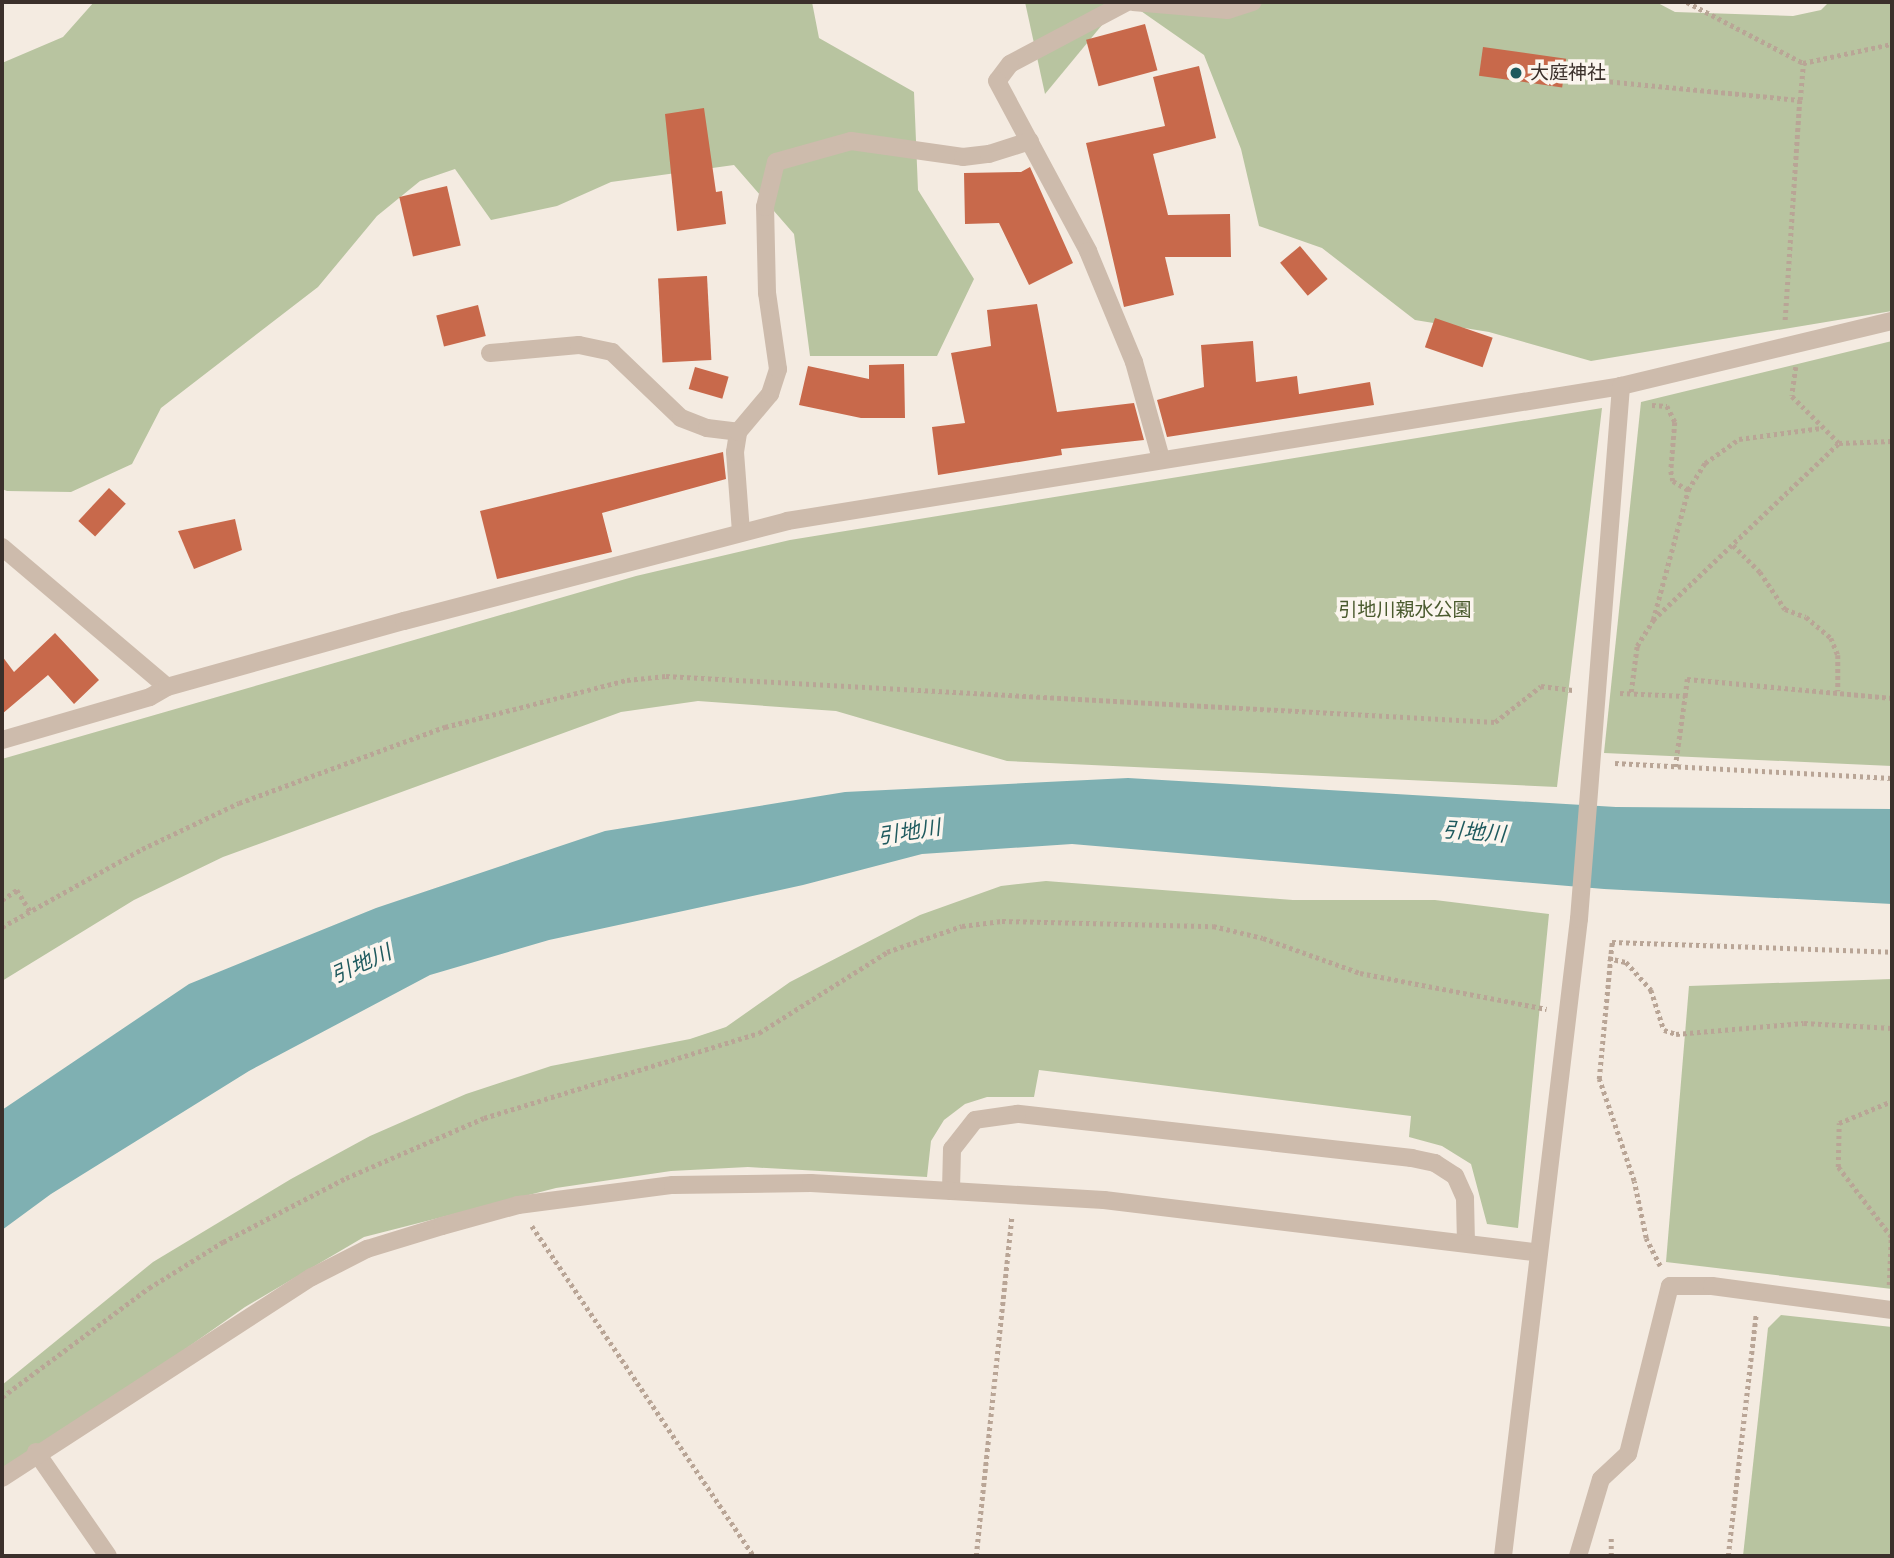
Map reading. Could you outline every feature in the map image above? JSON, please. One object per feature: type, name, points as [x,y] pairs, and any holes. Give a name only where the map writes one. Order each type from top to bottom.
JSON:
[{"type":"street","points":[[1127,2],[1010,64],[997,81],[1088,251],[1134,362],[1161,458]]},
{"type":"street","points":[[1133,2],[1228,10],[1252,2]]},
{"type":"street","points":[[741,532],[738,432],[770,394],[778,369],[767,293],[765,207],[776,162],[804,151],[851,141],[892,150],[963,157],[1030,141]]},
{"type":"street","points":[[2,740],[150,697],[167,687],[741,532],[1161,458],[1621,395],[1787,344],[1892,321]]},
{"type":"street","points":[[490,353],[569,345],[612,352],[681,418],[707,428],[738,432]]},
{"type":"street","points":[[1503,1556],[1579,919],[1621,395]]},
{"type":"street","points":[[2,547],[167,687]]},
{"type":"street","points":[[951,1191],[952,1149],[960,1133],[975,1119],[1017,1114],[1435,1163],[1455,1176],[1465,1198],[1466,1242]]},
{"type":"street","points":[[2,1478],[36,1452],[312,1277],[367,1249],[518,1205],[673,1185],[747,1181],[1104,1199],[1539,1253]]},
{"type":"street","points":[[1578,1556],[1601,1479],[1628,1454],[1670,1286],[1712,1286],[1890,1310]]},
{"type":"street","points":[[36,1452],[108,1556]]},
{"type":"path","points":[[1687,2],[1803,63],[1892,44]]},
{"type":"path","points":[[1803,63],[1787,344],[1796,367],[1792,396],[1821,428],[1839,443]]},
{"type":"path","points":[[1575,78],[1800,100]]},
{"type":"path","points":[[1621,395],[1667,406],[1675,422],[1673,481],[1688,490]]},
{"type":"path","points":[[1653,620],[1688,490],[1705,463],[1739,439],[1821,428]]},
{"type":"path","points":[[1631,692],[1637,646],[1653,620],[1839,443],[1892,441]]},
{"type":"path","points":[[1733,545],[1760,572],[1785,609],[1806,617],[1831,638],[1838,655],[1838,691]]},
{"type":"path","points":[[2,928],[239,803],[445,727],[627,680],[666,676],[1495,722],[1541,686],[1597,693],[1631,692],[1685,696]]},
{"type":"path","points":[[1675,767],[1687,679],[1892,698]]},
{"type":"path","points":[[1592,753],[1618,764],[1892,778]]},
{"type":"path","points":[[2,900],[17,890],[30,911]]},
{"type":"path","points":[[2,1398],[149,1288],[223,1242],[346,1178],[484,1118],[759,1032],[887,952],[962,926],[1002,920],[1213,926],[1263,938],[1360,973],[1567,1013]]},
{"type":"path","points":[[1670,1286],[1646,1238],[1634,1181],[1599,1079],[1608,958],[1612,942],[1892,952]]},
{"type":"path","points":[[1608,958],[1626,962],[1635,971],[1651,990],[1664,1030],[1676,1034],[1804,1023],[1892,1028]]},
{"type":"path","points":[[1890,1310],[1891,1237],[1838,1167],[1839,1123],[1892,1101]]},
{"type":"path","points":[[976,1556],[1014,1195]]},
{"type":"path","points":[[518,1205],[754,1556]]},
{"type":"path","points":[[1728,1556],[1756,1312]]},
{"type":"green space","points":[[94,2],[812,2],[819,38],[914,92],[918,190],[974,279],[937,356],[810,356],[794,234],[734,165],[611,182],[557,206],[491,220],[455,169],[420,181],[377,216],[318,287],[161,408],[132,464],[71,492],[7,491],[2,489],[2,63],[63,37]]},
{"type":"green space","points":[[1025,2],[1121,2],[1045,94]]},
{"type":"green space","points":[[1128,2],[1656,2],[1675,12],[1793,16],[1821,10],[1829,2],[1892,2],[1892,311],[1591,361],[1489,332],[1415,320],[1322,248],[1259,226],[1241,149],[1204,55]]},
{"type":"green space","points":[[1892,341],[1892,766],[1604,753],[1641,402]]},
{"type":"green space","name":"引地川親水公園","points":[[1602,408],[1557,787],[1007,761],[836,711],[698,701],[621,712],[223,857],[134,900],[2,981],[2,759],[636,576],[790,540]]},
{"type":"green space","points":[[1046,881],[1293,900],[1435,900],[1549,914],[1518,1228],[1487,1224],[1471,1164],[1442,1146],[1409,1137],[1411,1116],[1039,1070],[1034,1097],[987,1097],[965,1104],[944,1120],[931,1141],[927,1177],[748,1167],[671,1171],[556,1188],[364,1237],[245,1307],[2,1478],[2,1385],[153,1262],[291,1179],[370,1136],[466,1094],[551,1066],[690,1039],[726,1027],[790,982],[920,915],[1001,886]]},
{"type":"green space","points":[[1892,979],[1892,1289],[1666,1262],[1689,986]]},
{"type":"green space","points":[[1781,1315],[1892,1327],[1892,1556],[1743,1556],[1768,1328]]},
{"type":"water","name":"引地川","points":[[1128,778],[1616,807],[1892,809],[1892,904],[1604,889],[1072,844],[922,854],[803,885],[549,940],[430,975],[249,1071],[51,1194],[2,1230],[2,1110],[189,984],[376,908],[605,831],[845,792]]},
{"type":"building","points":[[1145,24],[1157,70],[1099,86],[1086,40]]},
{"type":"building","points":[[1483,47],[1566,59],[1562,87],[1479,76]]},
{"type":"building","points":[[1199,66],[1216,138],[1153,154],[1168,215],[1230,214],[1231,257],[1165,257],[1174,295],[1124,307],[1086,143],[1165,126],[1153,77]]},
{"type":"building","points":[[704,108],[716,192],[722,191],[726,224],[677,231],[665,114]]},
{"type":"building","points":[[1030,167],[1073,263],[1029,285],[999,223],[965,224],[964,173],[1021,172]]},
{"type":"building","points":[[447,186],[461,245],[413,256],[399,197]]},
{"type":"building","points":[[1300,246],[1328,279],[1308,296],[1280,263]]},
{"type":"building","points":[[707,276],[711,360],[662,362],[658,279]]},
{"type":"building","points":[[1037,304],[1057,412],[1134,403],[1144,440],[1061,449],[1062,455],[938,475],[932,427],[965,423],[951,353],[991,346],[987,310]]},
{"type":"building","points":[[478,305],[486,336],[444,346],[436,315]]},
{"type":"building","points":[[1435,318],[1493,338],[1483,367],[1425,347]]},
{"type":"building","points":[[1253,341],[1256,382],[1297,376],[1299,394],[1370,382],[1374,405],[1167,437],[1157,400],[1204,387],[1201,345]]},
{"type":"building","points":[[904,364],[905,418],[861,418],[799,405],[808,366],[869,379],[869,365]]},
{"type":"building","points":[[695,367],[729,377],[722,399],[689,389]]},
{"type":"building","points":[[723,452],[726,479],[602,513],[612,552],[497,579],[480,511]]},
{"type":"building","points":[[109,488],[126,504],[95,537],[78,521]]},
{"type":"building","points":[[235,519],[242,550],[194,569],[178,531]]},
{"type":"building","points":[[55,633],[99,680],[74,704],[48,675],[2,714],[2,656],[14,672]]},
{"type":"place","name":"大庭神社","points":[[1516,73]]}]
